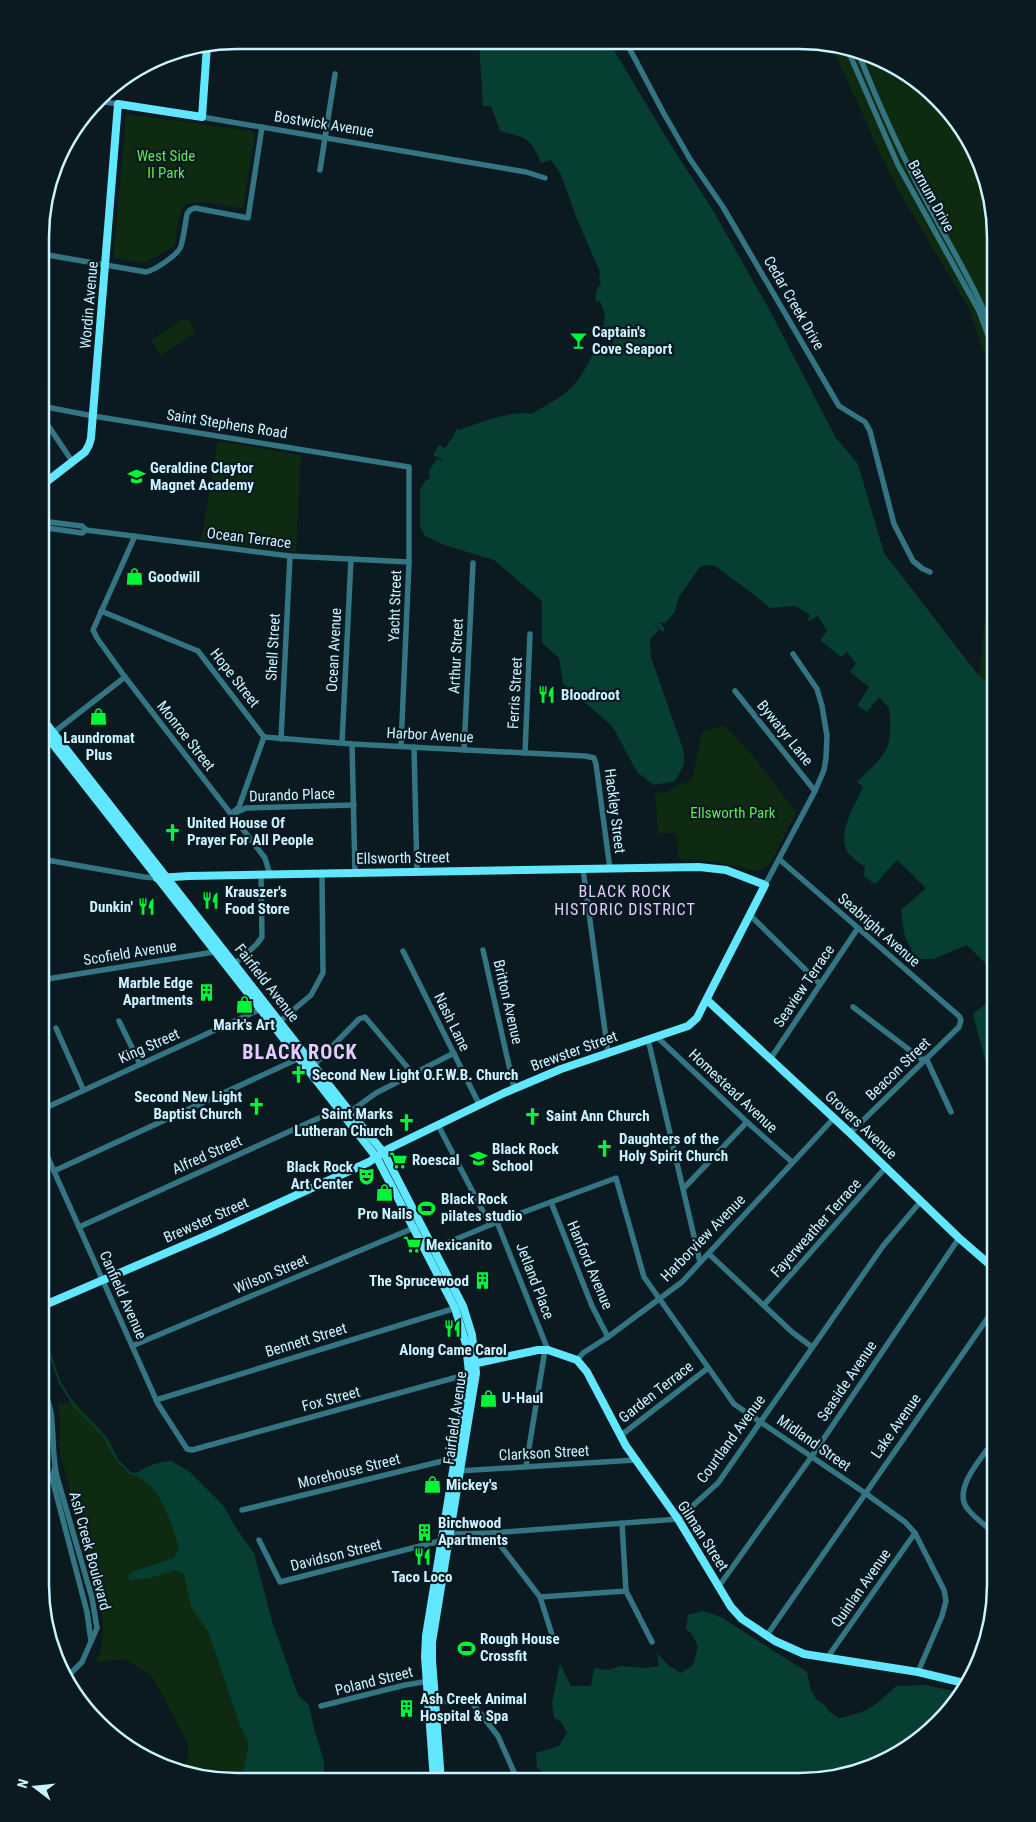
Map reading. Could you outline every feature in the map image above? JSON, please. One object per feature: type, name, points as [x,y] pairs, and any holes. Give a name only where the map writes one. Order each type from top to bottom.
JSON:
[{"type":"street","name":"Cedar Creek Drive","points":[[630,49],[690,159],[723,207],[839,406],[865,422],[870,430],[894,524],[914,562],[922,569],[930,572]]},
{"type":"street","points":[[202,117],[207,51]]},
{"type":"street","name":"Barnum Drive","points":[[850,56],[898,165],[976,305],[987,334]]},
{"type":"street","name":"Barnum Drive","points":[[861,59],[873,91],[912,173],[987,315]]},
{"type":"street","points":[[320,170],[335,74]]},
{"type":"street","name":"Bostwick Avenue","points":[[106,102],[325,137],[526,172],[545,178]]},
{"type":"street","name":"Wordin Avenue","points":[[49,480],[85,452],[89,446],[106,265],[118,104]]},
{"type":"street","points":[[49,255],[146,272],[151,271],[181,248],[187,214],[190,210],[195,208],[248,218],[262,127]]},
{"type":"street","name":"Saint Stephens Road","points":[[49,408],[409,467]]},
{"type":"street","points":[[49,427],[72,461]]},
{"type":"street","name":"Yacht Street","points":[[401,746],[409,562],[409,467]]},
{"type":"street","name":"Ocean Terrace","points":[[49,522],[82,526],[86,530],[290,556],[409,562]]},
{"type":"street","name":"Ocean Terrace","points":[[49,528],[82,533],[86,530]]},
{"type":"street","points":[[101,610],[135,536]]},
{"type":"street","name":"Shell Street","points":[[281,738],[290,556]]},
{"type":"street","name":"Ocean Avenue","points":[[342,743],[351,559]]},
{"type":"street","name":"Arthur Street","points":[[464,750],[473,563]]},
{"type":"street","name":"Monroe Street","points":[[101,610],[93,630],[96,638],[266,858],[265,875]]},
{"type":"street","name":"Hope Street","points":[[101,610],[198,651],[264,737]]},
{"type":"street","name":"Ferris Street","points":[[525,753],[530,634]]},
{"type":"street","name":"Brewster Street","points":[[49,1303],[215,1232],[381,1155],[514,1088],[561,1069],[691,1024],[707,1000],[824,770],[826,736],[822,706],[817,689],[793,654]]},
{"type":"street","points":[[49,740],[125,677]]},
{"type":"street","name":"Bywatyr Lane","points":[[735,691],[815,791]]},
{"type":"street","name":"Fairfield Avenue","points":[[49,732],[130,838],[145,857],[165,877],[231,966],[381,1155],[459,1307],[473,1368],[460,1457],[442,1539],[439,1578]]},
{"type":"street","points":[[231,814],[238,806],[264,737]]},
{"type":"street","name":"Harbor Avenue","points":[[264,737],[594,758]]},
{"type":"street","points":[[352,744],[355,873]]},
{"type":"street","points":[[414,747],[416,872]]},
{"type":"street","name":"Hackley Street","points":[[594,758],[604,814],[610,868]]},
{"type":"street","name":"Durando Place","points":[[231,814],[246,808],[354,805]]},
{"type":"street","name":"Fairfield Avenue","points":[[145,857],[157,878],[218,949]]},
{"type":"street","name":"Ellsworth Street","points":[[49,859],[148,878],[610,868],[715,868],[742,875],[765,885]]},
{"type":"street","name":"Seabright Avenue","points":[[779,859],[962,1020]]},
{"type":"street","points":[[583,869],[608,1053]]},
{"type":"street","points":[[277,1024],[311,995],[323,973],[322,874]]},
{"type":"street","points":[[231,966],[262,938],[265,875]]},
{"type":"street","points":[[750,915],[820,984]]},
{"type":"street","name":"Seaview Terrace","points":[[771,1058],[858,928]]},
{"type":"street","name":"Scofield Avenue","points":[[49,979],[218,949]]},
{"type":"street","name":"Britton Avenue","points":[[484,950],[514,1088]]},
{"type":"street","name":"Nash Lane","points":[[403,951],[479,1104]]},
{"type":"street","name":"Grovers Avenue","points":[[707,1000],[987,1262]]},
{"type":"street","points":[[853,1006],[925,1060],[951,1112]]},
{"type":"street","name":"King Street","points":[[49,1106],[264,1008]]},
{"type":"street","points":[[311,1068],[359,1019],[365,1017],[413,1074]]},
{"type":"street","points":[[119,1020],[140,1064]]},
{"type":"street","name":"Beacon Street","points":[[850,1133],[959,1027],[962,1020]]},
{"type":"street","points":[[56,1028],[83,1090]]},
{"type":"street","name":"Homestead Avenue","points":[[657,1037],[792,1162]]},
{"type":"street","points":[[648,1039],[700,1262]]},
{"type":"street","name":"Alfred Street","points":[[79,1227],[345,1110],[454,1053]]},
{"type":"street","points":[[54,1171],[303,1057]]},
{"type":"street","name":"Harborview Avenue","points":[[577,1360],[583,1353],[608,1337],[682,1282],[834,1118]]},
{"type":"street","points":[[684,1188],[747,1122]]},
{"type":"street","points":[[438,1125],[490,1225]]},
{"type":"street","name":"Canfield Avenue","points":[[49,1161],[156,1400],[183,1444],[187,1449],[192,1450]]},
{"type":"street","name":"Fayerweather Terrace","points":[[764,1305],[886,1168]]},
{"type":"street","name":"Midland Street","points":[[551,1202],[616,1178],[644,1277],[734,1404],[865,1493],[905,1522],[915,1533],[944,1590],[946,1601],[942,1616],[918,1672]]},
{"type":"street","name":"Courtland Avenue","points":[[678,1519],[718,1483],[883,1246],[921,1201]]},
{"type":"street","points":[[429,1250],[551,1202]]},
{"type":"street","name":"Hanford Avenue","points":[[551,1202],[592,1306],[608,1337]]},
{"type":"street","name":"Jetland Place","points":[[498,1222],[547,1350]]},
{"type":"street","name":"Wilson Street","points":[[132,1346],[417,1227]]},
{"type":"street","name":"Seaside Avenue","points":[[719,1586],[812,1456],[959,1238]]},
{"type":"street","points":[[709,1254],[792,1332],[812,1347]]},
{"type":"street","name":"Bennett Street","points":[[156,1400],[459,1307]]},
{"type":"street","name":"Lake Avenue","points":[[767,1635],[987,1319]]},
{"type":"street","points":[[473,1368],[532,1350],[547,1350],[577,1360]]},
{"type":"street","points":[[526,1466],[547,1350]]},
{"type":"street","name":"Gilman Street","points":[[577,1360],[590,1376],[620,1436],[635,1460],[678,1519],[737,1614],[767,1635],[794,1650],[827,1658],[918,1672],[960,1682]]},
{"type":"street","name":"Fox Street","points":[[192,1450],[473,1368]]},
{"type":"street","name":"Garden Terrace","points":[[620,1436],[708,1368]]},
{"type":"street","name":"Ash Creek Boulevard","points":[[49,1404],[55,1467],[52,1478],[87,1612],[91,1641],[88,1652],[82,1662],[71,1673]]},
{"type":"street","points":[[987,1451],[969,1476],[963,1490],[962,1500],[968,1509],[987,1527]]},
{"type":"street","name":"Morehouse Street","points":[[242,1510],[460,1457]]},
{"type":"street","name":"Clarkson Street","points":[[457,1471],[635,1460]]},
{"type":"street","name":"Fairfield Avenue","points":[[435,1773],[430,1681],[424,1657],[439,1578],[450,1536],[457,1471]]},
{"type":"street","points":[[442,1539],[455,1534],[678,1519]]},
{"type":"street","points":[[622,1523],[626,1591],[652,1642]]},
{"type":"street","points":[[491,1533],[540,1597],[554,1641]]},
{"type":"street","name":"Quinlan Avenue","points":[[827,1658],[915,1533]]},
{"type":"street","name":"Davidson Street","points":[[259,1540],[280,1582],[442,1539]]},
{"type":"street","points":[[540,1597],[626,1591]]},
{"type":"street","name":"Poland Street","points":[[321,1706],[430,1681]]},
{"type":"street","points":[[431,1703],[469,1699],[498,1736],[514,1773]]},
{"type":"street","name":"Fairfield Avenue","points":[[436,1767],[438,1773]]},
{"type":"green space","points":[[834,52],[871,63],[904,80],[941,113],[956,132],[968,153],[981,188],[986,212],[987,362],[969,309],[900,193],[878,150]]},
{"type":"green space","name":"West Side II Park","points":[[126,114],[252,131],[255,136],[243,208],[210,203],[187,205],[182,209],[179,217],[175,245],[144,263],[113,258]]},
{"type":"green space","points":[[183,319],[189,320],[195,333],[160,356],[151,340]]},
{"type":"green space","points":[[218,441],[301,455],[296,552],[201,540]]},
{"type":"green space","points":[[987,610],[987,682],[979,676]]},
{"type":"green space","name":"Ellsworth Park","points":[[724,725],[753,756],[796,812],[771,862],[761,870],[755,871],[717,862],[679,859],[676,833],[658,833],[655,792],[665,793],[677,785],[692,781],[702,732]]},
{"type":"green space","points":[[75,1402],[109,1439],[118,1459],[130,1472],[144,1479],[159,1481],[223,1588],[256,1773],[212,1772],[185,1766],[188,1756],[188,1743],[152,1676],[124,1659],[96,1662],[103,1632],[100,1601],[60,1453],[58,1404]]},
{"type":"shaded area","points":[[479,49],[613,49],[667,139],[714,212],[769,309],[836,438],[858,464],[884,553],[979,676],[987,682],[986,964],[967,945],[934,959],[919,959],[907,942],[901,910],[926,888],[897,860],[875,884],[864,876],[865,867],[849,854],[845,846],[845,829],[863,787],[857,782],[881,757],[889,743],[889,708],[879,697],[867,712],[857,706],[869,687],[850,672],[856,663],[847,652],[841,657],[820,640],[827,631],[818,616],[807,622],[810,615],[795,606],[770,608],[715,566],[707,565],[700,567],[679,597],[674,613],[664,624],[660,623],[665,629],[663,632],[654,624],[659,630],[650,639],[651,657],[684,752],[684,765],[675,781],[654,785],[637,772],[612,726],[563,684],[559,658],[542,643],[542,601],[494,560],[444,545],[425,536],[420,526],[420,490],[425,481],[429,479],[430,474],[428,472],[437,459],[443,460],[433,455],[439,445],[445,448],[456,429],[459,430],[506,415],[531,414],[554,401],[574,385],[594,352],[607,357],[615,337],[602,332],[605,315],[600,301],[596,301],[595,296],[601,283],[599,279],[600,272],[576,217],[561,174],[551,160],[541,163],[534,148],[522,137],[500,131],[491,106],[483,106]]},
{"type":"shaded area","points":[[987,1003],[987,1067],[973,1014]]},
{"type":"shaded area","points":[[171,1461],[189,1471],[223,1505],[236,1528],[254,1553],[272,1621],[298,1695],[309,1705],[324,1761],[324,1773],[243,1773],[249,1744],[241,1728],[208,1631],[191,1607],[184,1574],[175,1570],[150,1578],[131,1580],[128,1578],[132,1572],[174,1558],[179,1547],[161,1501],[151,1487],[135,1474],[161,1462]]},
{"type":"shaded area","points":[[703,1611],[721,1617],[807,1672],[811,1690],[816,1699],[839,1718],[864,1711],[896,1686],[926,1685],[955,1691],[923,1727],[904,1742],[871,1759],[836,1770],[812,1773],[544,1773],[537,1768],[536,1753],[559,1746],[567,1733],[561,1722],[554,1718],[552,1704],[560,1663],[571,1686],[591,1686],[594,1668],[607,1670],[621,1666],[645,1668],[659,1666],[657,1653],[669,1666],[681,1673],[693,1665],[698,1646],[691,1633],[686,1629],[688,1615]]},
{"type":"waterway","points":[[49,1351],[60,1383],[76,1408],[105,1437],[117,1460],[130,1473],[135,1474]]},
{"type":"place","name":"Captain's Cove Seaport","points":[[578,341]]},
{"type":"place","name":"Geraldine Claytor Magnet Academy","points":[[136,477]]},
{"type":"place","name":"Goodwill","points":[[134,577]]},
{"type":"place","name":"Bloodroot","points":[[547,695]]},
{"type":"place","name":"Laundromat Plus","points":[[99,717]]},
{"type":"place","name":"United House Of Prayer For All People","points":[[173,832]]},
{"type":"place","name":"Krauszer's Food Store","points":[[211,901]]},
{"type":"place","name":"Dunkin'","points":[[147,907]]},
{"type":"place","name":"Marble Edge Apartments","points":[[207,992]]},
{"type":"place","name":"Mark's Art","points":[[244,1004]]},
{"type":"place","name":"Second New Light O.F.W.B. Church","points":[[298,1075]]},
{"type":"place","name":"Second New Light Baptist Church","points":[[256,1106]]},
{"type":"place","name":"Saint Ann Church","points":[[532,1116]]},
{"type":"place","name":"Saint Marks Lutheran Church","points":[[407,1123]]},
{"type":"place","name":"Daughters of the Holy Spirit Church","points":[[605,1148]]},
{"type":"place","name":"Black Rock School","points":[[478,1158]]},
{"type":"place","name":"Roescal","points":[[398,1160]]},
{"type":"place","name":"Black Rock Art Center","points":[[367,1176]]},
{"type":"place","name":"Pro Nails","points":[[385,1193]]},
{"type":"place","name":"Black Rock pilates studio","points":[[427,1208]]},
{"type":"place","name":"Mexicanito","points":[[412,1245]]},
{"type":"place","name":"The Sprucewood","points":[[483,1281]]},
{"type":"place","name":"Along Came Carol","points":[[453,1329]]},
{"type":"place","name":"U-Haul","points":[[488,1398]]},
{"type":"place","name":"Mickey's","points":[[432,1485]]},
{"type":"place","name":"Birchwood Apartments","points":[[424,1532]]},
{"type":"place","name":"Taco Loco","points":[[422,1556]]},
{"type":"place","name":"Rough House Crossfit","points":[[466,1648]]},
{"type":"place","name":"Ash Creek Animal Hospital & Spa","points":[[406,1708]]},
{"type":"district","name":"BLACK ROCK HISTORIC DISTRICT","points":[[625,900]]},
{"type":"district","name":"BLACK ROCK","points":[[300,1052]]}]
